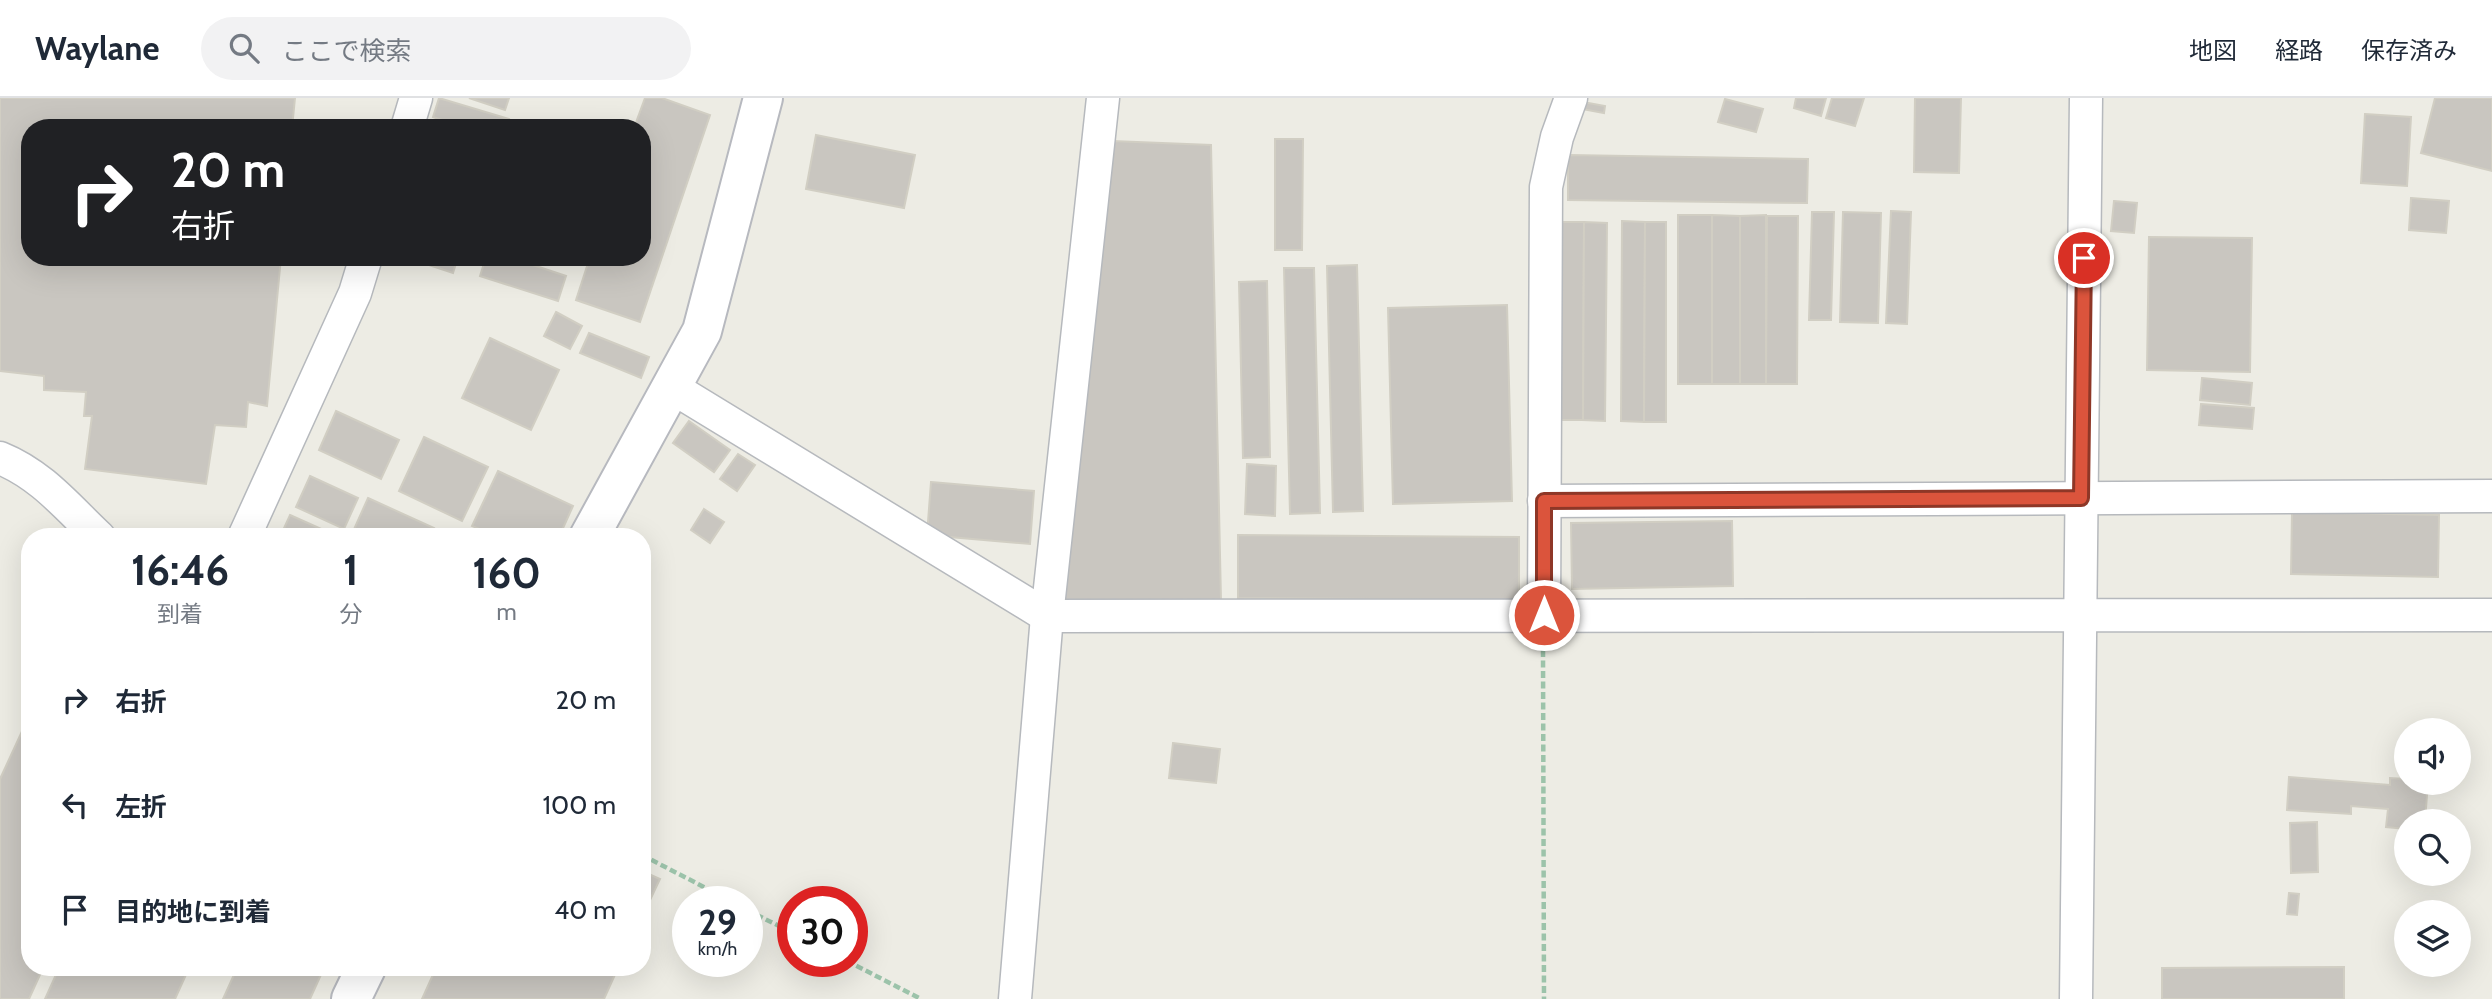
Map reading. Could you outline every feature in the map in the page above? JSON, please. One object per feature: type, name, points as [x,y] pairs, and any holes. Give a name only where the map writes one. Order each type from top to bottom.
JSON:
[{"type":"street","points":[[410,119],[416,98]]},
{"type":"street","points":[[594,528],[702,331],[763,98]]},
{"type":"street","points":[[1015,999],[1047,616],[1103,98]]},
{"type":"street","points":[[1544,615],[1546,187],[1557,138],[1571,98]]},
{"type":"street","points":[[2076,999],[2086,98]]},
{"type":"street","points":[[248,528],[355,293],[363,266]]},
{"type":"street","points":[[673,388],[1047,616],[2492,615]]},
{"type":"street","points":[[0,458],[33,475],[62,498],[90,528]]},
{"type":"street","points":[[1544,501],[2492,496]]},
{"type":"street","points":[[351,999],[362,976]]},
{"type":"path","points":[[1544,615],[1544,999]]},
{"type":"path","points":[[651,860],[702,886]]},
{"type":"path","points":[[868,972],[921,999]]},
{"type":"building","points":[[0,98],[295,98],[293,119],[21,119],[21,266],[280,266],[267,406],[248,402],[246,427],[215,425],[206,484],[85,469],[92,416],[84,416],[86,392],[44,390],[44,376],[0,371]]},
{"type":"building","points":[[439,98],[509,119],[439,119],[433,117]]},
{"type":"building","points":[[469,98],[509,98],[505,110]]},
{"type":"building","points":[[645,98],[662,98],[710,115],[640,322],[576,300],[587,266],[651,266],[651,119],[637,119]]},
{"type":"building","points":[[1796,98],[1826,98],[1821,116],[1794,108]]},
{"type":"building","points":[[1832,98],[1864,98],[1855,126],[1826,118]]},
{"type":"building","points":[[1915,98],[1961,98],[1959,173],[1914,172]]},
{"type":"building","points":[[2435,98],[2492,98],[2492,171],[2421,153]]},
{"type":"building","points":[[1725,99],[1763,109],[1756,132],[1718,122]]},
{"type":"building","points":[[1583,102],[1605,106],[1604,113],[1582,109]]},
{"type":"building","points":[[2365,114],[2411,117],[2407,186],[2361,183]]},
{"type":"building","points":[[816,135],[915,155],[904,208],[806,189]]},
{"type":"building","points":[[1275,139],[1303,139],[1302,250],[1275,250]]},
{"type":"building","points":[[1112,141],[1211,145],[1221,600],[1064,600]]},
{"type":"building","points":[[1568,155],[1808,159],[1807,203],[1568,200]]},
{"type":"building","points":[[2411,198],[2449,201],[2446,233],[2409,230]]},
{"type":"building","points":[[2114,201],[2137,203],[2134,233],[2111,231]]},
{"type":"building","points":[[1891,211],[1911,212],[1907,324],[1886,323]]},
{"type":"building","points":[[1812,212],[1834,212],[1831,320],[1809,320]]},
{"type":"building","points":[[1843,212],[1881,213],[1878,323],[1840,322]]},
{"type":"building","points":[[1678,215],[1712,215],[1712,384],[1678,384]]},
{"type":"building","points":[[1712,215],[1740,216],[1740,384],[1712,384]]},
{"type":"building","points":[[1766,215],[1766,384],[1740,384],[1740,216]]},
{"type":"building","points":[[1767,216],[1798,216],[1797,384],[1766,384]]},
{"type":"building","points":[[1622,221],[1645,222],[1644,422],[1621,421]]},
{"type":"building","points":[[1559,222],[1584,222],[1583,420],[1557,420]]},
{"type":"building","points":[[1584,222],[1607,223],[1605,421],[1583,420]]},
{"type":"building","points":[[1645,222],[1666,222],[1666,422],[1644,422]]},
{"type":"building","points":[[2149,237],[2252,238],[2250,372],[2147,370]]},
{"type":"building","points":[[1357,265],[1363,511],[1333,512],[1327,266]]},
{"type":"building","points":[[432,266],[455,266],[453,273]]},
{"type":"building","points":[[483,266],[536,266],[566,276],[558,301],[480,276]]},
{"type":"building","points":[[1284,268],[1314,268],[1320,513],[1290,514]]},
{"type":"building","points":[[1267,281],[1270,457],[1243,458],[1239,282]]},
{"type":"building","points":[[1507,305],[1512,501],[1393,504],[1388,308]]},
{"type":"building","points":[[556,312],[582,326],[570,349],[544,336]]},
{"type":"building","points":[[589,333],[649,357],[641,378],[580,353]]},
{"type":"building","points":[[490,338],[559,370],[531,430],[462,398]]},
{"type":"building","points":[[2202,378],[2252,383],[2250,405],[2200,400]]},
{"type":"building","points":[[2201,404],[2254,408],[2252,429],[2199,425]]},
{"type":"building","points":[[336,411],[399,440],[381,479],[319,450]]},
{"type":"building","points":[[689,421],[730,450],[714,472],[673,443]]},
{"type":"building","points":[[424,437],[488,467],[462,521],[399,491]]},
{"type":"building","points":[[738,454],[755,465],[737,491],[720,479]]},
{"type":"building","points":[[1247,464],[1276,466],[1275,516],[1245,514]]},
{"type":"building","points":[[498,471],[573,506],[563,528],[472,526]]},
{"type":"building","points":[[310,476],[358,498],[344,528],[296,507]]},
{"type":"building","points":[[931,482],[1034,491],[1030,544],[927,535]]},
{"type":"building","points":[[368,498],[434,528],[355,528]]},
{"type":"building","points":[[704,509],[724,522],[710,543],[691,530]]},
{"type":"building","points":[[2292,512],[2439,515],[2438,577],[2291,574]]},
{"type":"building","points":[[290,515],[319,528],[284,528]]},
{"type":"building","points":[[1732,521],[1733,586],[1572,589],[1571,523]]},
{"type":"building","points":[[1238,535],[1519,537],[1519,600],[1238,598]]},
{"type":"building","points":[[21,734],[21,976],[39,976],[29,999],[0,999],[0,779]]},
{"type":"building","points":[[1173,743],[1220,749],[1216,783],[1169,778]]},
{"type":"building","points":[[2289,777],[2390,785],[2390,778],[2394,778],[2394,795],[2427,795],[2426,809],[2394,809],[2394,828],[2386,827],[2388,809],[2351,806],[2351,814],[2287,810]]},
{"type":"building","points":[[2317,822],[2318,872],[2291,873],[2290,823]]},
{"type":"building","points":[[651,875],[660,879],[651,898]]},
{"type":"building","points":[[2289,893],[2299,894],[2297,915],[2287,914]]},
{"type":"building","points":[[2344,967],[2344,999],[2162,999],[2162,968]]},
{"type":"building","points":[[55,976],[185,976],[175,999],[45,999]]},
{"type":"building","points":[[233,976],[320,976],[310,999],[223,999]]},
{"type":"building","points":[[432,976],[614,976],[604,999],[422,999]]},
{"type":"route","points":[[1544,615],[1544,501],[2081,498],[2084,258]]}]
